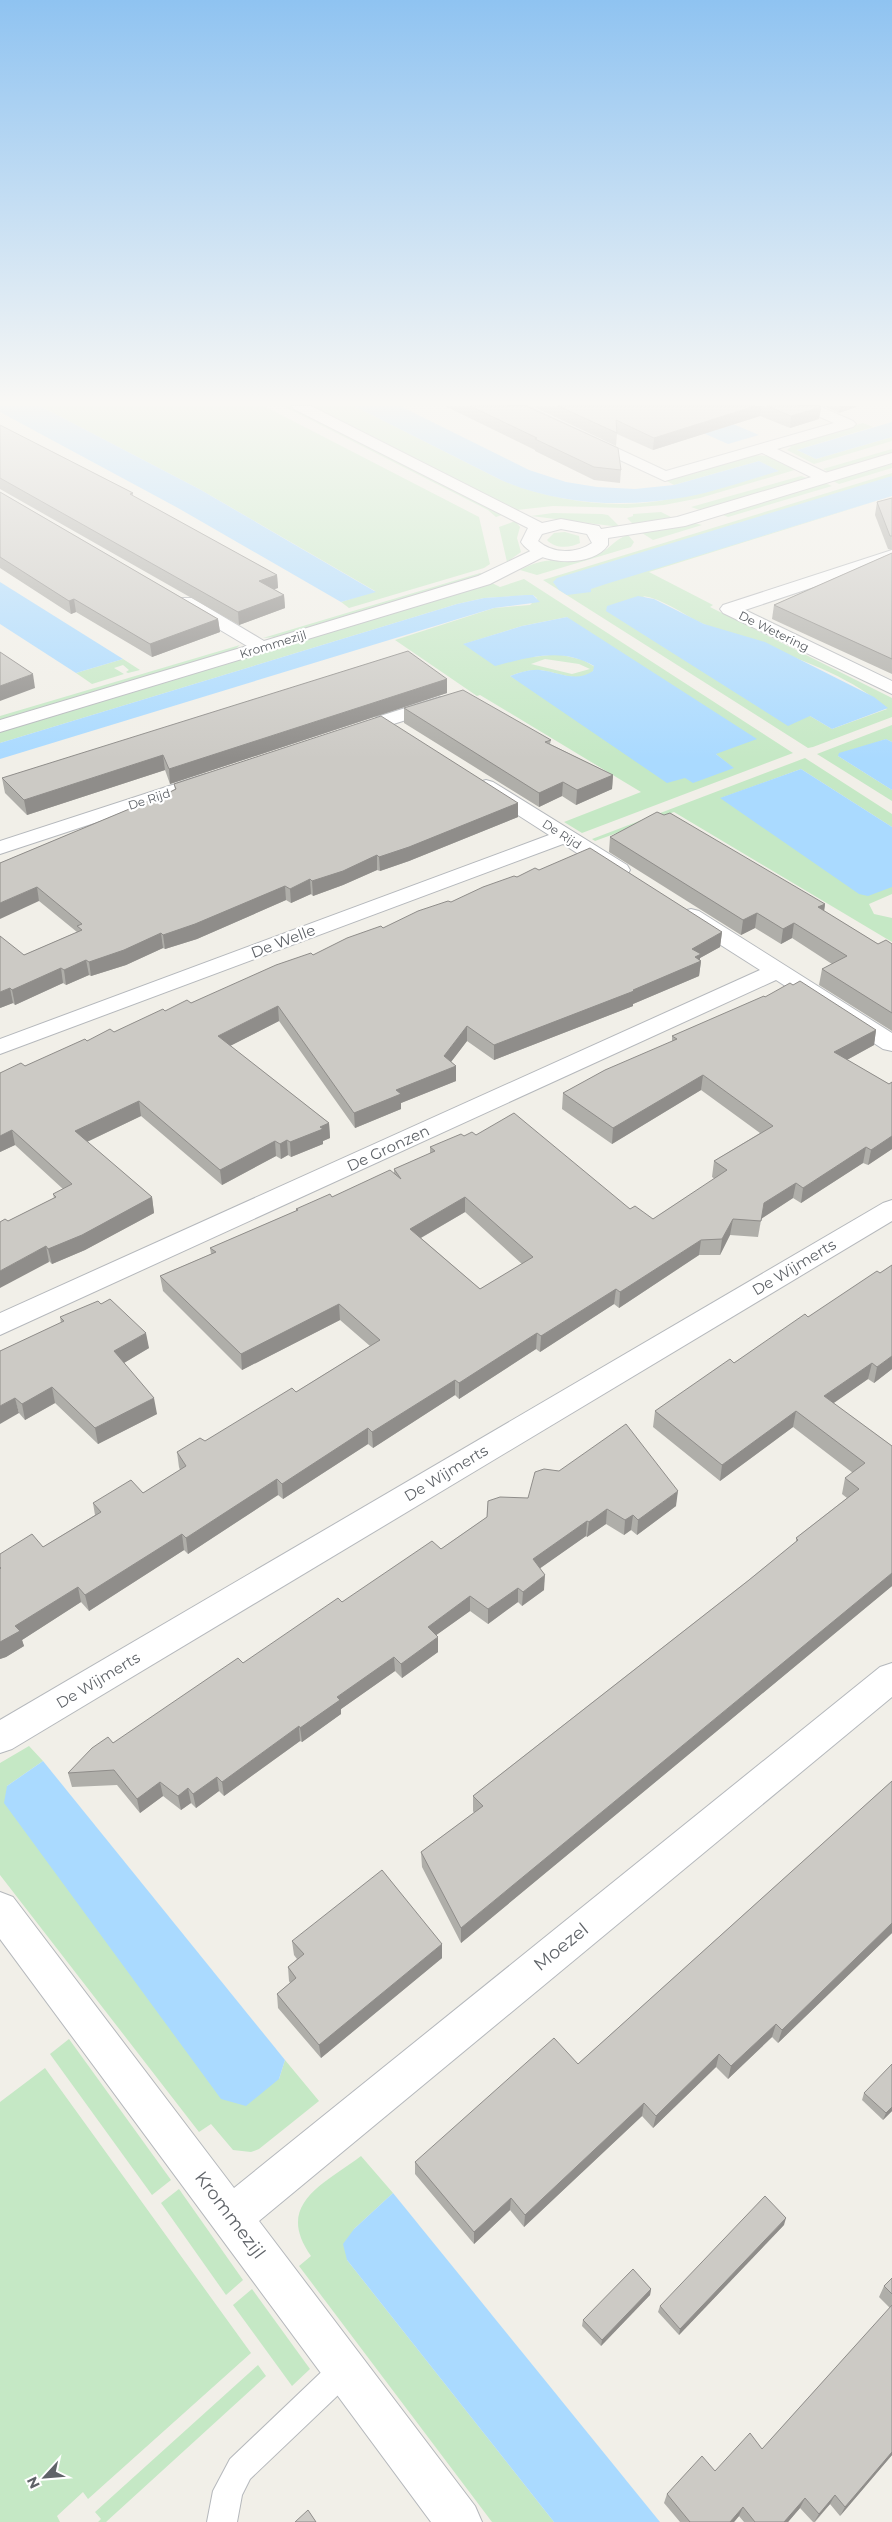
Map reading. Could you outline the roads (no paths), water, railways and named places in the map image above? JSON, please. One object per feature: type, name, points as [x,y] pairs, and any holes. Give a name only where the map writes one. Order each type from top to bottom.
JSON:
[{"type":"street","points":[[531,524],[540,528],[573,525],[592,530],[601,540],[600,545],[586,553],[563,555],[541,551],[529,542],[529,537],[540,528]]},
{"type":"street","points":[[598,535],[669,524]]},
{"type":"street","name":"Krommezijl","points":[[0,726],[484,580],[541,551]]},
{"type":"street","name":"De Wetering","points":[[892,555],[729,609],[892,688]]},
{"type":"street","points":[[172,594],[262,647]]},
{"type":"street","points":[[409,737],[375,724],[454,698]]},
{"type":"street","name":"De Rijd","points":[[466,773],[639,883]]},
{"type":"street","name":"De Rijd","points":[[0,848],[224,774]]},
{"type":"street","name":"De Welle","points":[[0,1047],[565,836]]},
{"type":"street","points":[[671,904],[892,1044]]},
{"type":"street","name":"De Gronzen","points":[[0,1325],[777,971]]},
{"type":"street","name":"De Wijmerts","points":[[0,1738],[892,1209]]},
{"type":"street","name":"Moezel","points":[[231,2216],[892,1676]]},
{"type":"street","name":"Krommezijl","points":[[0,1908],[459,2522]]},
{"type":"lane","points":[[222,2522],[228,2491],[240,2469],[345,2369]]},
{"type":"water","points":[[205,524],[259,524],[376,592],[341,602]]},
{"type":"water","points":[[735,524],[802,524],[606,584],[591,589],[591,592],[567,595],[559,590],[553,582],[557,578]]},
{"type":"water","points":[[0,582],[123,659],[76,673],[0,624]]},
{"type":"water","points":[[533,595],[540,602],[494,608],[0,759],[0,743],[457,604],[484,598]]},
{"type":"water","points":[[638,596],[654,599],[704,624],[765,642],[874,697],[888,708],[832,729],[810,716],[788,726],[606,611],[607,606]]},
{"type":"water","points":[[567,617],[757,739],[716,754],[734,768],[693,783],[685,778],[667,783],[510,676],[536,670],[567,676],[580,676],[593,671],[594,666],[582,660],[558,655],[533,657],[495,666],[463,644],[522,626]]},
{"type":"water","points":[[886,739],[892,742],[892,790],[838,756],[839,753]]},
{"type":"water","points":[[801,769],[892,827],[892,887],[868,896],[859,894],[720,798]]},
{"type":"water","points":[[43,1761],[285,2060],[279,2079],[246,2106],[221,2099],[4,1803],[7,1786]]},
{"type":"water","points":[[393,2193],[660,2522],[554,2522],[347,2260],[343,2244],[354,2229]]}]
